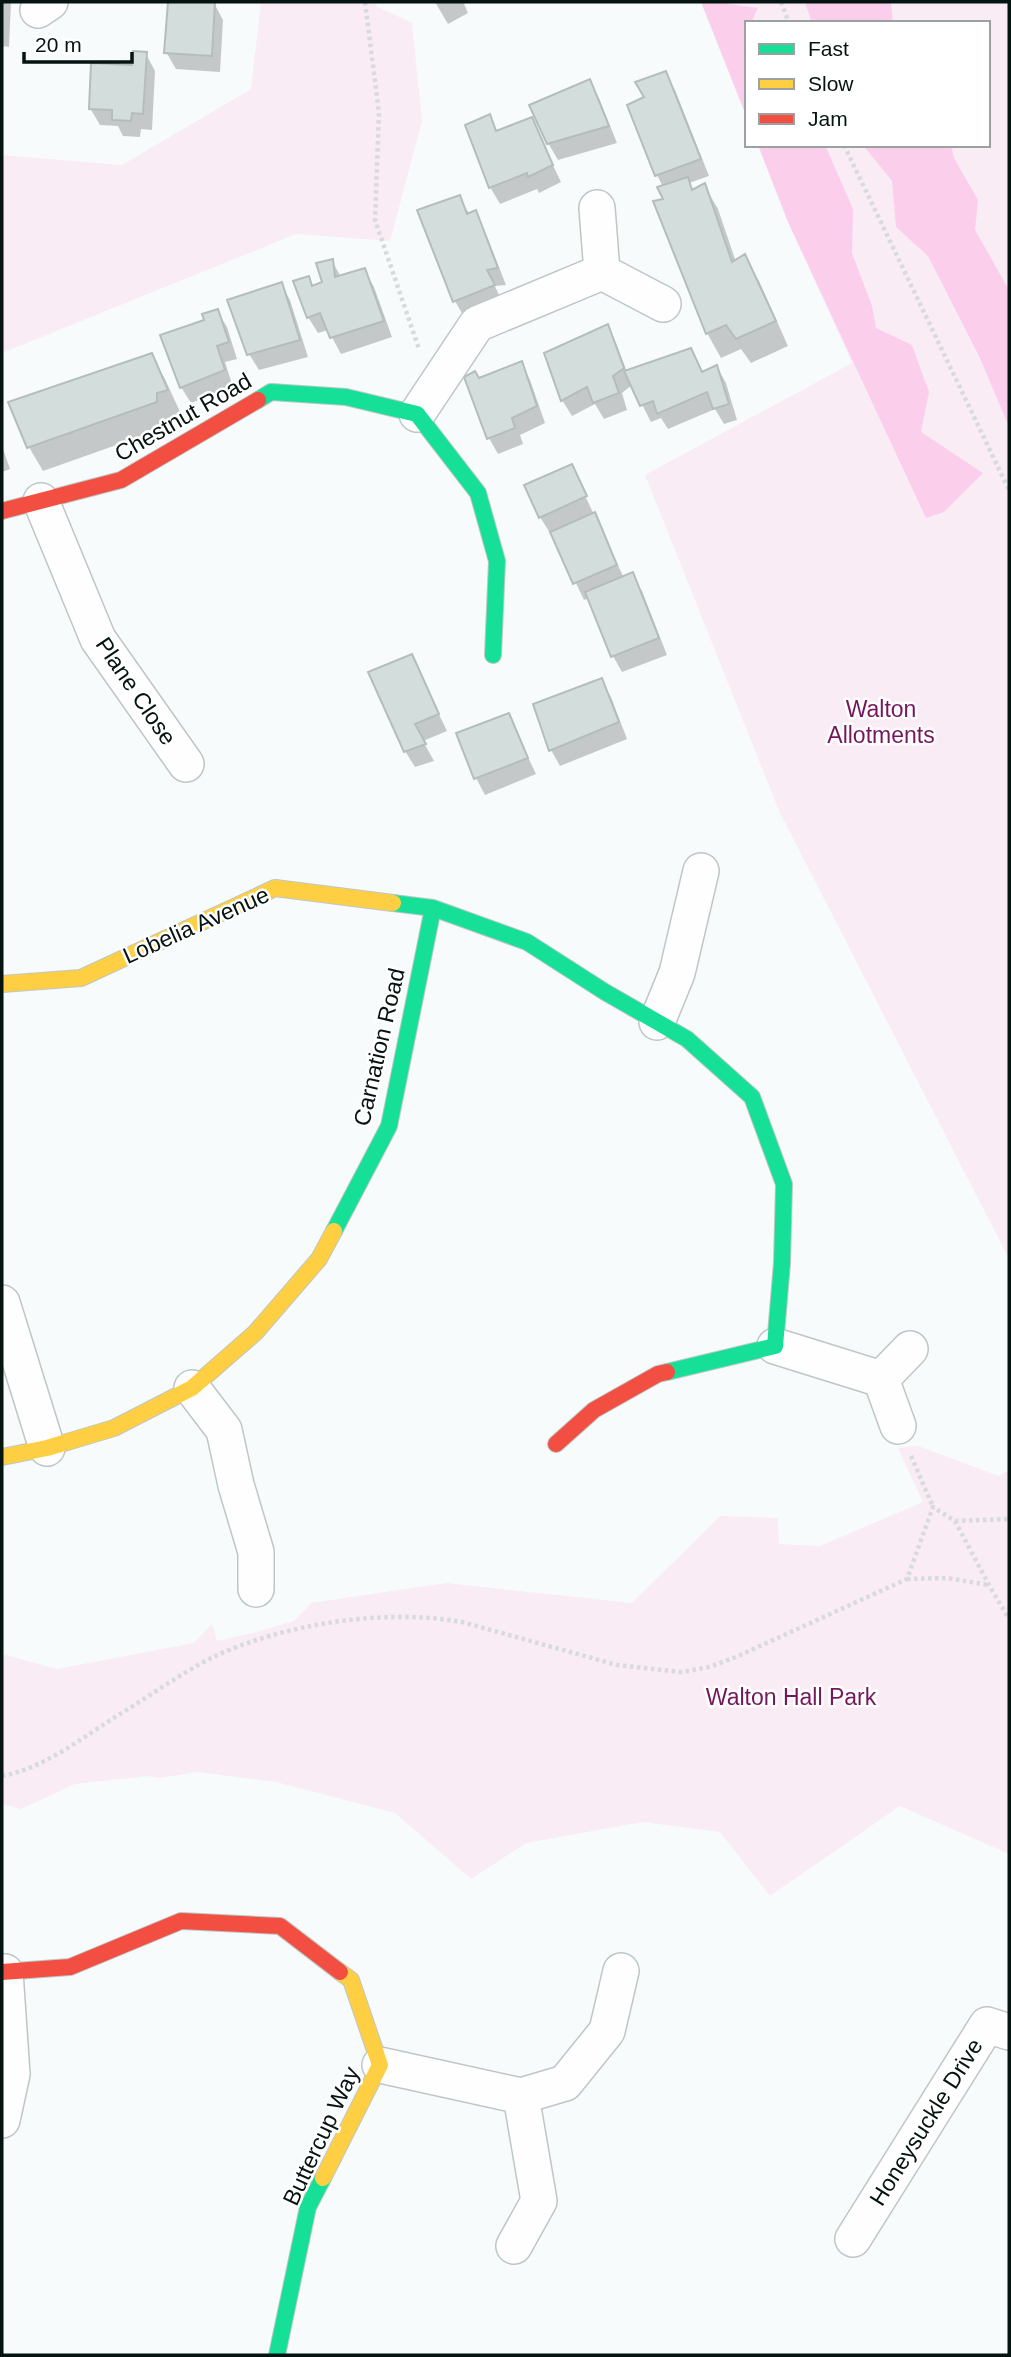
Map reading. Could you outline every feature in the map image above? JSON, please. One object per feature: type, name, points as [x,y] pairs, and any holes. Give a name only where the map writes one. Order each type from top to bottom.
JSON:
[{"type":"street","points":[[597,208],[602,272]]},
{"type":"street","points":[[493,655],[497,561],[478,493],[425,401],[477,324],[602,272]]},
{"type":"street","points":[[602,272],[663,304]]},
{"type":"street","name":"Chestnut Road","points":[[2,511],[121,480],[271,392],[425,401]]},
{"type":"street","name":"Plane Close","points":[[41,501],[98,639],[186,764]]},
{"type":"street","points":[[657,1022],[677,973],[701,871]]},
{"type":"street","name":"Lobelia Avenue","points":[[2,984],[81,978],[275,888],[433,908],[527,942],[605,992],[687,1039],[752,1097],[785,1184],[775,1346]]},
{"type":"street","name":"Carnation Road","points":[[2,1457],[47,1448],[114,1428],[192,1388],[255,1333],[319,1259],[388,1126],[433,908]]},
{"type":"street","points":[[2,1303],[47,1448]]},
{"type":"street","points":[[556,1444],[594,1410],[658,1374],[775,1346],[881,1380]]},
{"type":"street","points":[[881,1380],[911,1349]]},
{"type":"street","points":[[881,1380],[898,1426]]},
{"type":"street","points":[[192,1388],[224,1430],[236,1485],[256,1552],[256,1589]]},
{"type":"street","name":"Buttercup Way","points":[[3,1972],[70,1967],[181,1921],[280,1926],[351,1980],[380,2065],[308,2207],[277,2355]]},
{"type":"street","points":[[380,2065],[521,2096],[565,2082],[607,2031],[621,1970]]},
{"type":"street","points":[[2,2120],[12,2074],[3,1972]]},
{"type":"street","name":"Honeysuckle Drive","points":[[853,2239],[987,2025],[1009,2032]]},
{"type":"street","points":[[514,2246],[539,2201],[521,2096]]},
{"type":"path","points":[[365,2],[379,113],[375,220],[425,401]]},
{"type":"path","points":[[781,2],[788,21]]},
{"type":"path","points":[[845,147],[1009,490]]},
{"type":"path","points":[[898,1426],[933,1507],[956,1521],[1009,1619]]},
{"type":"path","points":[[907,1579],[933,1507]]},
{"type":"path","points":[[956,1521],[1009,1519]]},
{"type":"path","points":[[2,1776],[44,1761],[211,1659],[267,1637],[320,1625],[407,1615],[438,1617],[617,1665],[682,1672],[709,1667],[736,1657],[907,1579],[947,1578],[989,1586]]},
{"type":"green space","points":[[261,2],[376,2],[376,6],[412,23],[422,121],[390,241],[296,234],[2,353],[2,155],[122,165],[251,89]]},
{"type":"green space","name":"Walton Allotments","points":[[701,2],[1009,2],[1009,1259],[780,813],[645,475],[852,363],[788,222],[759,147],[990,147],[990,21],[745,21],[745,113]]},
{"type":"green space","name":"Walton Hall Park","points":[[918,1446],[999,1476],[1009,1470],[1009,1854],[900,1806],[770,1896],[720,1832],[643,1822],[526,1843],[471,1879],[395,1813],[276,1782],[198,1772],[159,1778],[147,1776],[75,1784],[21,1809],[2,1804],[2,1654],[57,1669],[194,1643],[212,1624],[217,1641],[294,1621],[311,1603],[446,1583],[632,1603],[720,1516],[778,1518],[779,1544],[820,1546],[923,1502],[898,1448]]},
{"type":"shaded area","points":[[701,2],[728,2],[758,8],[752,21],[745,21],[745,113]]},
{"type":"shaded area","points":[[805,2],[891,2],[893,21],[811,21]]},
{"type":"shaded area","points":[[759,147],[826,147],[853,209],[852,253],[872,306],[876,328],[912,345],[929,392],[921,432],[983,473],[944,512],[926,518],[788,222]]},
{"type":"shaded area","points":[[865,147],[951,147],[954,158],[978,200],[975,230],[1009,290],[1009,427],[980,358],[928,256],[896,227],[892,181]]},
{"type":"building","points":[[168,2],[215,2],[212,56],[164,53]]},
{"type":"building","points":[[133,51],[147,52],[143,114],[132,113],[131,121],[112,120],[112,110],[89,109],[91,63],[132,65]]},
{"type":"building","points":[[666,71],[701,159],[655,176],[627,105],[644,97],[635,82]]},
{"type":"building","points":[[590,79],[609,126],[547,144],[529,105]]},
{"type":"building","points":[[490,114],[496,131],[532,117],[553,165],[528,177],[527,173],[489,188],[465,125]]},
{"type":"building","points":[[688,177],[692,190],[705,183],[732,262],[745,254],[776,321],[736,339],[726,325],[706,334],[653,201],[663,199],[657,187]]},
{"type":"building","points":[[460,195],[467,214],[476,210],[498,268],[487,270],[495,285],[453,302],[417,210]]},
{"type":"building","points":[[333,259],[335,277],[365,268],[384,321],[330,338],[320,313],[307,318],[293,281],[309,276],[312,286],[322,282],[316,263]]},
{"type":"building","points":[[282,282],[300,340],[247,355],[227,300]]},
{"type":"building","points":[[218,309],[229,342],[217,346],[225,370],[180,388],[160,335],[204,320],[202,314]]},
{"type":"building","points":[[608,324],[624,368],[613,376],[619,393],[593,403],[587,387],[561,401],[544,353]]},
{"type":"building","points":[[691,348],[702,372],[717,365],[729,404],[713,409],[707,392],[657,414],[653,401],[640,406],[624,371]]},
{"type":"building","points":[[152,353],[168,390],[157,393],[157,402],[27,448],[8,402]]},
{"type":"building","points":[[522,361],[537,406],[512,418],[515,428],[487,439],[464,377],[475,371],[479,378]]},
{"type":"building","points":[[572,464],[587,496],[539,518],[524,485]]},
{"type":"building","points":[[595,512],[617,565],[573,584],[550,532]]},
{"type":"building","points":[[633,572],[659,638],[611,657],[585,592]]},
{"type":"building","points":[[412,654],[439,714],[415,724],[426,744],[404,752],[368,672]]},
{"type":"building","points":[[602,678],[619,722],[549,751],[533,704]]},
{"type":"building","points":[[509,713],[528,758],[474,779],[456,733]]},
{"type":"traffic: fast","points":[[258,400],[271,392],[346,397],[417,414],[478,493],[497,561],[493,655]]},
{"type":"traffic: fast","points":[[393,903],[433,908],[527,942],[605,992],[687,1039],[752,1097],[784,1184],[782,1263],[775,1346],[667,1372]]},
{"type":"traffic: fast","points":[[334,1231],[389,1126],[433,908]]},
{"type":"traffic: fast","points":[[277,2355],[308,2207],[323,2178]]},
{"type":"traffic: slow","points":[[2,984],[81,978],[275,888],[393,903]]},
{"type":"traffic: slow","points":[[2,1457],[47,1448],[114,1428],[192,1388],[255,1333],[319,1259],[334,1231]]},
{"type":"traffic: slow","points":[[323,2178],[380,2065],[351,1980],[340,1972]]},
{"type":"traffic: jam","points":[[2,511],[121,480],[258,400]]},
{"type":"traffic: jam","points":[[556,1444],[594,1410],[658,1374],[667,1372]]},
{"type":"traffic: jam","points":[[2,1972],[70,1967],[181,1921],[280,1926],[340,1972]]}]
